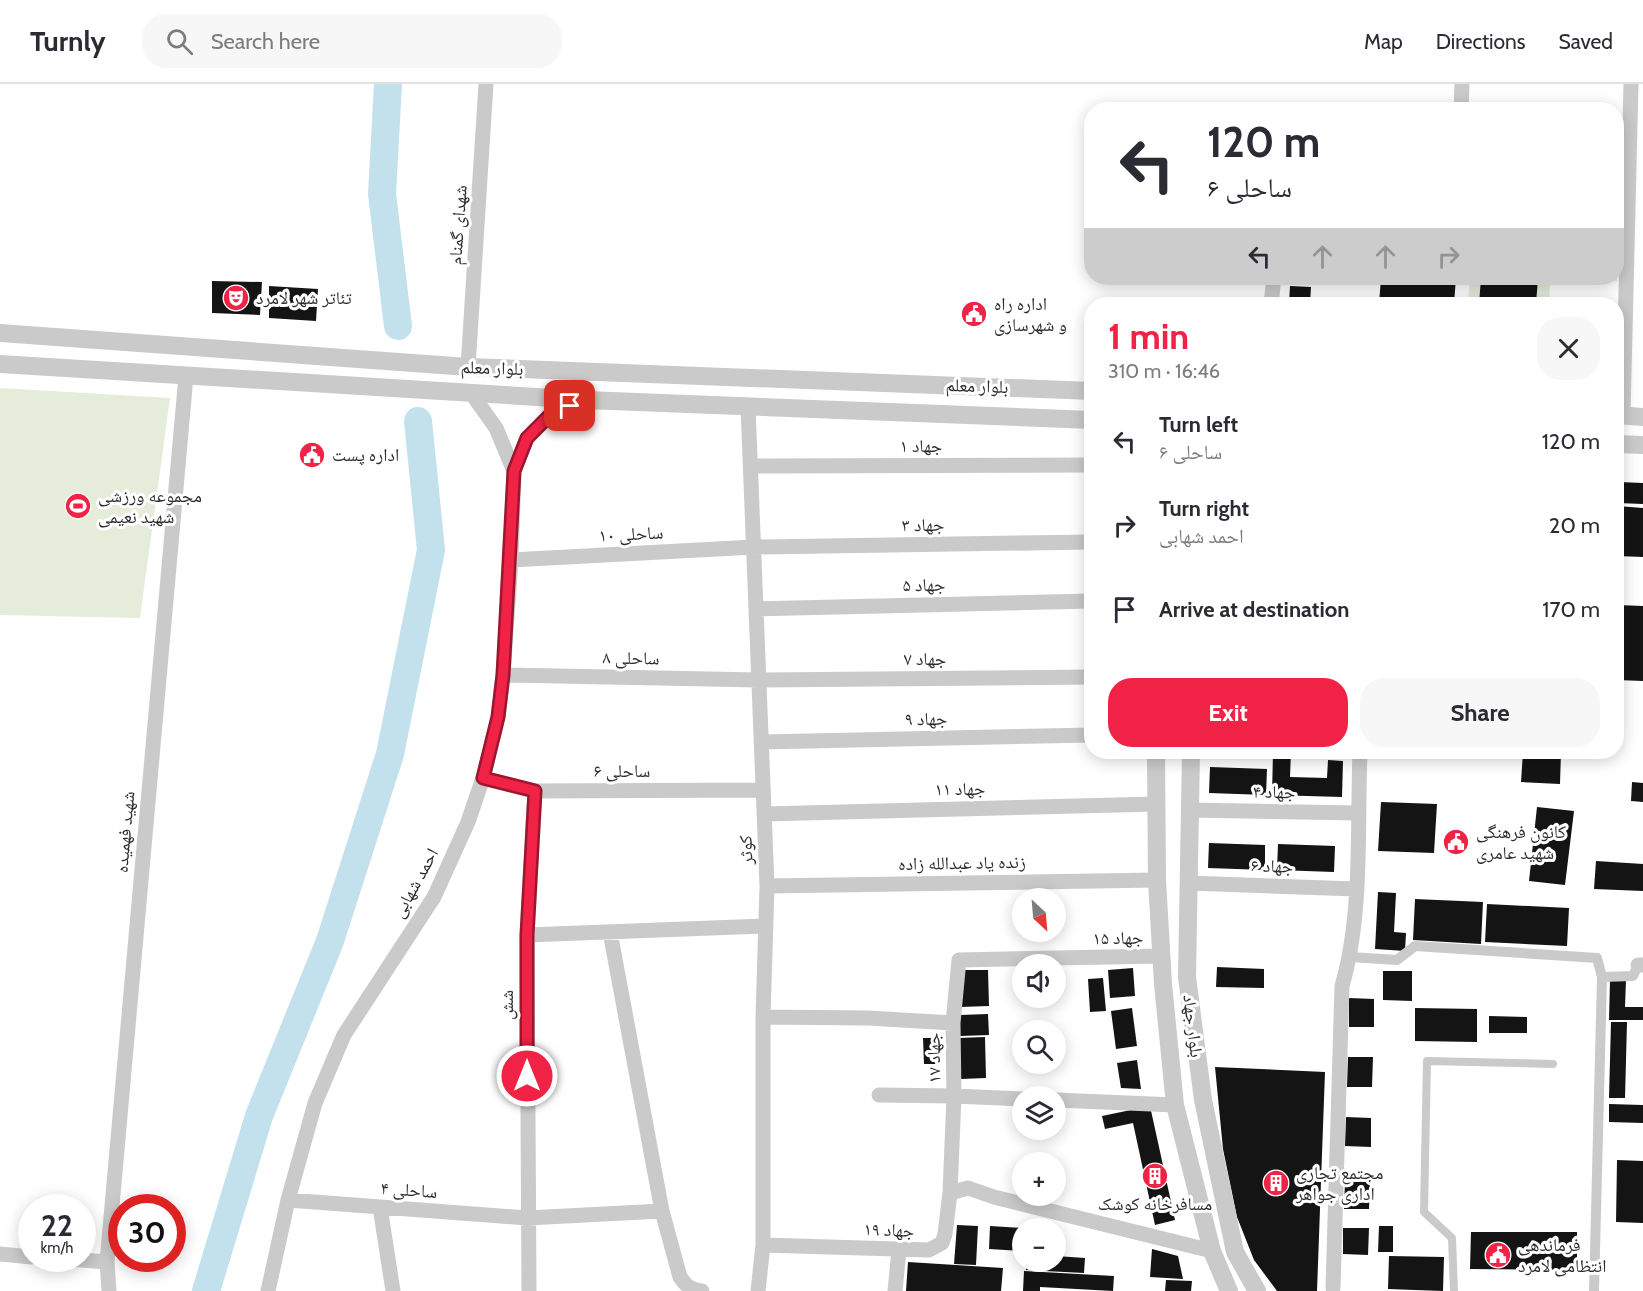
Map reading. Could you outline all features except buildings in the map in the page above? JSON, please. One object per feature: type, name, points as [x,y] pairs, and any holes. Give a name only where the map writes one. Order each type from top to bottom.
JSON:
[{"type":"street","name":"شهدای گمنام","points":[[468,368],[486,84]]},
{"type":"street","points":[[1461,102],[1462,84]]},
{"type":"street","points":[[1624,192],[1631,84]]},
{"type":"street","name":"بلوار معلم","points":[[0,333],[468,368],[1084,391]]},
{"type":"street","name":"بلوار معلم","points":[[0,364],[586,400],[1084,420]]},
{"type":"street","name":"شهید فهمیده","points":[[109,1291],[107,1262],[186,376]]},
{"type":"street","points":[[912,383],[912,414]]},
{"type":"street","name":"احمد شهابی","points":[[471,393],[496,428],[514,471]]},
{"type":"street","name":"احمد شهابی","points":[[268,1291],[288,1200],[315,1103],[344,1035],[434,897],[468,822],[483,778],[498,717],[503,675],[514,471],[527,438],[553,412],[586,400]]},
{"type":"street","name":"کوثر","points":[[748,407],[767,886],[762,1017],[763,1245],[758,1291]]},
{"type":"street","points":[[1624,416],[1643,417]]},
{"type":"street","points":[[1624,444],[1643,445]]},
{"type":"street","name":"جهاد ۱","points":[[751,466],[1084,465]]},
{"type":"street","name":"جهاد ۳","points":[[754,547],[1084,542]]},
{"type":"street","name":"ساحلی ۱۰","points":[[511,560],[754,547]]},
{"type":"street","name":"جهاد ۵","points":[[756,609],[1084,601]]},
{"type":"street","name":"ساحلی ۸","points":[[503,675],[759,680]]},
{"type":"street","name":"جهاد ۷","points":[[759,680],[1084,677]]},
{"type":"street","name":"جهاد ۹","points":[[761,742],[1084,735]]},
{"type":"street","name":"بلوار جهاد","points":[[1156,759],[1161,956],[1175,1105],[1212,1251],[1229,1291]]},
{"type":"street","name":"بلوار جهاد","points":[[1191,759],[1187,977],[1203,1100],[1235,1252],[1257,1291]]},
{"type":"street","points":[[1333,1288],[1342,986],[1350,957],[1356,889],[1360,759]]},
{"type":"street","name":"ساحلی ۶","points":[[483,778],[535,791],[763,790]]},
{"type":"street","name":"شش","points":[[529,1291],[527,935],[535,791]]},
{"type":"street","name":"جهاد ۱۱","points":[[764,814],[1157,804]]},
{"type":"street","name":"جهاد ۴","points":[[1189,810],[1358,813]]},
{"type":"street","name":"زنده یاد عبدالله زاده","points":[[767,886],[1158,880]]},
{"type":"street","name":"جهاد ۶","points":[[1188,883],[1356,889]]},
{"type":"street","points":[[527,935],[765,927]]},
{"type":"street","points":[[610,932],[662,1211],[680,1277],[685,1286],[702,1291]]},
{"type":"street","points":[[1350,957],[1397,960],[1415,946],[1597,958],[1602,977],[1594,1291]]},
{"type":"street","name":"جهاد ۱۵","points":[[953,1023],[959,960],[1161,956]]},
{"type":"street","points":[[1602,977],[1633,976],[1641,965]]},
{"type":"street","points":[[762,1017],[868,1018],[953,1023]]},
{"type":"street","name":"جهاد ۱۷","points":[[953,1023],[954,1096],[1012,1099]]},
{"type":"street","points":[[879,1095],[954,1096],[950,1193],[968,1188],[993,1197],[1212,1251]]},
{"type":"street","points":[[1066,1100],[1175,1105]]},
{"type":"street","name":"جهاد ۱۹","points":[[763,1245],[929,1250],[942,1243],[950,1193]]},
{"type":"street","name":"ساحلی ۴","points":[[288,1200],[527,1218],[662,1211]]},
{"type":"street","points":[[380,1207],[393,1291]]},
{"type":"street","points":[[895,1291],[899,1250]]},
{"type":"street","points":[[0,1254],[18,1256]]},
{"type":"street","points":[[96,1261],[107,1262]]},
{"type":"lane","points":[[1454,1291],[1452,1238],[1424,1212],[1427,1061],[1552,1064]]},
{"type":"green space","points":[[1469,285],[1550,285],[1549,297],[1469,297]]},
{"type":"green space","name":"مجموعه ورزشی شهید نعیمی","points":[[0,388],[170,398],[140,618],[0,615]]},
{"type":"waterway","points":[[388,84],[382,194],[398,326]]},
{"type":"waterway","points":[[206,1291],[259,1116],[330,941],[390,754],[431,550],[418,421]]},
{"type":"place","name":"تئاتر شهر لامرد","points":[[236,298]]},
{"type":"place","name":"اداره راه و شهرسازی","points":[[974,314]]},
{"type":"place","name":"اداره پست","points":[[312,455]]},
{"type":"place","name":"مجموعه ورزشی شهید نعیمی","points":[[78,506]]},
{"type":"place","name":"کانون فرهنگی شهید عامری","points":[[1456,842]]},
{"type":"place","name":"مسافرخانه کوشک","points":[[1155,1176]]},
{"type":"place","name":"مجتمع تجاری اداری جواهر","points":[[1276,1183]]},
{"type":"place","name":"فرماندهی انتظامی لامرد","points":[[1498,1255]]},
{"type":"route","points":[[527,1076],[527,935],[535,791],[483,778],[498,717],[503,675],[514,471],[527,438],[553,412],[570,406]]}]
